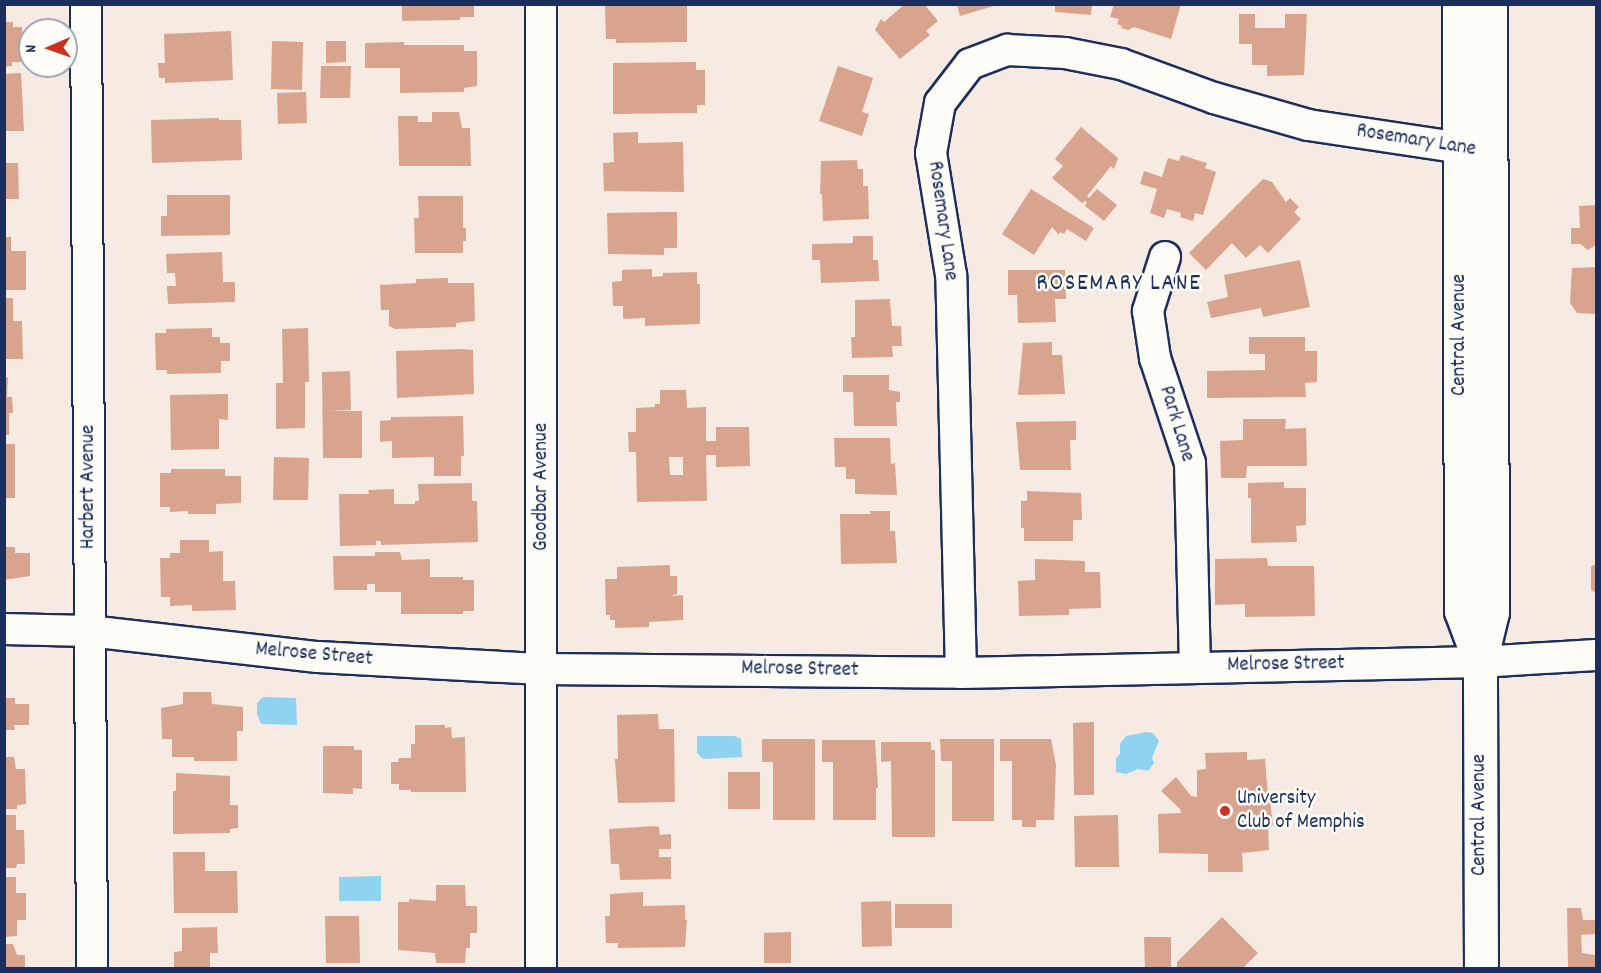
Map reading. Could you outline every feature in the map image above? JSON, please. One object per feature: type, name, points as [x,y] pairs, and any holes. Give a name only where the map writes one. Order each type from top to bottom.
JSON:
[{"type":"main road","name":"Central Avenue","points":[[1459,4],[1474,149]]},
{"type":"main road","name":"Central Avenue","points":[[1481,969],[1480,662],[1461,611],[1474,149],[1490,4]]},
{"type":"street","name":"Harbert Avenue","points":[[87,4],[92,969]]},
{"type":"street","name":"Goodbar Avenue","points":[[541,4],[541,969]]},
{"type":"street","name":"Rosemary Lane","points":[[961,673],[951,275],[931,153],[940,103],[970,64],[1007,50],[1065,53],[1121,64],[1214,98],[1308,125],[1474,149]]},
{"type":"street","name":"Park Lane","points":[[1165,256],[1148,310],[1155,358],[1190,463],[1195,667]]},
{"type":"street","name":"Melrose Street","points":[[4,629],[89,631],[318,657],[542,669],[961,673],[1480,662],[1596,655]]},
{"type":"water","points":[[263,697],[296,698],[297,725],[261,724],[257,714],[257,703]]},
{"type":"water","points":[[1153,733],[1159,741],[1152,758],[1154,763],[1148,771],[1138,769],[1126,774],[1116,772],[1116,758],[1120,754],[1120,744],[1126,736]]},
{"type":"water","points":[[697,736],[735,736],[741,739],[742,757],[703,759],[697,753]]},
{"type":"water","points":[[381,876],[381,901],[339,901],[339,877]]},
{"type":"building","points":[[402,4],[474,4],[474,17],[460,17],[460,20],[402,21]]},
{"type":"building","points":[[905,4],[924,4],[938,21],[926,31],[930,35],[900,59],[875,30],[881,19],[884,22]]},
{"type":"building","points":[[957,4],[997,4],[997,5],[960,16]]},
{"type":"building","points":[[1055,4],[1092,4],[1091,15],[1055,12]]},
{"type":"building","points":[[1114,4],[1181,4],[1171,39],[1134,27],[1128,30],[1121,28],[1122,26],[1117,24],[1119,19],[1110,17]]},
{"type":"building","points":[[605,5],[687,5],[687,42],[616,43],[616,39],[606,39]]},
{"type":"building","points":[[1239,14],[1255,14],[1255,28],[1285,28],[1285,14],[1307,14],[1304,75],[1267,76],[1267,65],[1252,65],[1252,44],[1239,44]]},
{"type":"building","points":[[4,22],[13,22],[13,27],[18,27],[18,62],[12,62],[12,66],[4,67]]},
{"type":"building","points":[[231,31],[233,80],[165,83],[165,78],[159,78],[158,63],[165,63],[164,34]]},
{"type":"building","points":[[272,41],[303,42],[302,90],[271,89]]},
{"type":"building","points":[[326,41],[346,41],[346,62],[326,63]]},
{"type":"building","points":[[404,42],[404,45],[464,45],[464,51],[477,51],[477,86],[464,88],[464,92],[400,93],[400,68],[365,68],[365,43]]},
{"type":"building","points":[[696,62],[696,70],[705,70],[705,105],[697,105],[697,113],[613,114],[613,63]]},
{"type":"building","points":[[321,66],[351,66],[350,98],[320,98]]},
{"type":"building","points":[[838,66],[873,78],[862,112],[869,114],[862,136],[819,121]]},
{"type":"building","points":[[18,73],[18,78],[21,78],[24,131],[4,131],[4,74]]},
{"type":"building","points":[[306,92],[307,123],[278,124],[277,93]]},
{"type":"building","points":[[432,112],[459,112],[462,128],[470,128],[471,166],[399,166],[398,116],[418,116],[418,122],[432,122]]},
{"type":"building","points":[[219,118],[219,120],[241,120],[242,160],[152,163],[151,120]]},
{"type":"building","points":[[1081,127],[1118,158],[1114,169],[1111,166],[1087,196],[1089,198],[1097,189],[1117,205],[1104,221],[1085,206],[1087,203],[1085,201],[1082,203],[1052,178],[1063,166],[1055,159]]},
{"type":"building","points":[[638,132],[638,143],[683,142],[684,192],[604,191],[603,163],[614,162],[613,133]]},
{"type":"building","points":[[1181,155],[1207,163],[1205,168],[1216,172],[1203,215],[1195,213],[1193,221],[1180,217],[1181,213],[1167,209],[1164,218],[1150,213],[1157,189],[1140,184],[1144,171],[1162,177],[1168,158],[1179,161]]},
{"type":"building","points":[[857,160],[858,169],[863,169],[863,186],[868,186],[869,219],[823,221],[822,194],[820,194],[821,161]]},
{"type":"building","points":[[4,163],[18,163],[19,199],[4,199]]},
{"type":"building","points":[[1263,179],[1272,182],[1286,202],[1290,198],[1299,207],[1294,212],[1301,219],[1268,253],[1260,245],[1246,258],[1232,243],[1206,270],[1189,253]]},
{"type":"building","points":[[1031,189],[1094,228],[1086,241],[1067,229],[1064,234],[1060,232],[1059,235],[1052,227],[1034,255],[1002,234]]},
{"type":"building","points":[[167,195],[230,195],[230,235],[161,236],[161,216],[167,216]]},
{"type":"building","points":[[418,196],[463,196],[463,228],[466,228],[466,241],[463,241],[463,253],[415,253],[414,218],[419,218]]},
{"type":"building","points":[[1596,205],[1596,245],[1588,250],[1580,244],[1571,244],[1571,228],[1580,228],[1579,206]]},
{"type":"building","points":[[677,212],[677,248],[664,248],[664,255],[608,254],[607,213]]},
{"type":"building","points":[[853,236],[873,236],[873,260],[878,260],[879,281],[821,283],[820,260],[812,260],[812,244],[853,243]]},
{"type":"building","points":[[4,237],[11,237],[11,251],[26,251],[26,290],[4,290]]},
{"type":"building","points":[[222,252],[223,282],[235,282],[235,302],[168,304],[167,286],[176,286],[175,273],[167,273],[166,254]]},
{"type":"building","points":[[1300,260],[1310,307],[1263,317],[1261,308],[1211,318],[1207,302],[1228,297],[1224,275]]},
{"type":"building","points":[[1596,267],[1596,314],[1577,313],[1570,303],[1572,268]]},
{"type":"building","points":[[652,269],[652,277],[663,276],[663,273],[697,272],[697,284],[700,284],[700,324],[645,326],[645,318],[623,319],[623,306],[613,306],[612,282],[622,281],[622,270]]},
{"type":"building","points":[[1008,270],[1065,270],[1066,299],[1055,299],[1056,322],[1018,323],[1017,295],[1008,295]]},
{"type":"building","points":[[448,278],[448,283],[474,283],[475,321],[456,323],[456,327],[395,329],[389,326],[389,310],[381,310],[380,285],[416,283],[416,279]]},
{"type":"building","points":[[4,298],[13,298],[13,321],[22,321],[23,359],[4,359]]},
{"type":"building","points":[[890,299],[892,326],[901,326],[902,346],[892,346],[893,357],[852,358],[851,337],[855,337],[855,300]]},
{"type":"building","points":[[212,328],[212,337],[220,337],[220,343],[230,343],[230,361],[221,361],[221,373],[167,374],[167,370],[156,370],[155,333],[166,333],[166,329]]},
{"type":"building","points":[[308,328],[309,382],[305,382],[305,428],[276,429],[276,383],[283,383],[282,329]]},
{"type":"building","points":[[1249,337],[1305,337],[1305,351],[1317,351],[1317,382],[1305,383],[1306,397],[1207,398],[1207,371],[1265,370],[1265,354],[1249,354]]},
{"type":"building","points":[[1052,342],[1052,355],[1062,355],[1065,394],[1018,395],[1023,343]]},
{"type":"building","points":[[473,350],[474,394],[397,398],[396,351]]},
{"type":"building","points":[[350,371],[351,410],[329,411],[362,411],[362,458],[323,458],[322,372]]},
{"type":"building","points":[[843,375],[889,375],[889,390],[900,392],[900,402],[896,402],[897,426],[854,426],[853,392],[843,392]]},
{"type":"building","points":[[8,377],[7,397],[12,397],[13,413],[9,413],[9,435],[4,435],[4,378]]},
{"type":"building","points":[[660,390],[686,390],[687,408],[706,407],[706,441],[716,441],[716,427],[749,427],[750,466],[716,467],[716,455],[706,455],[707,501],[637,502],[636,452],[629,452],[628,432],[636,432],[636,408],[655,407],[655,404],[660,404]],"holes":[[[669,457],[683,457],[683,475],[670,475]]]},
{"type":"building","points":[[228,394],[228,420],[219,419],[219,449],[171,450],[170,395]]},
{"type":"building","points":[[463,416],[464,456],[461,456],[461,476],[434,476],[434,457],[392,458],[392,441],[380,442],[380,421],[391,420],[391,417]]},
{"type":"building","points":[[1243,419],[1286,419],[1285,429],[1306,428],[1307,466],[1247,466],[1246,478],[1221,478],[1220,441],[1243,440]]},
{"type":"building","points":[[1076,421],[1076,440],[1070,440],[1071,470],[1020,470],[1016,422]]},
{"type":"building","points":[[834,438],[890,438],[891,464],[895,463],[897,495],[855,494],[855,479],[846,479],[846,467],[835,467]]},
{"type":"building","points":[[4,444],[15,444],[15,498],[4,498]]},
{"type":"building","points":[[274,457],[309,458],[308,500],[273,500]]},
{"type":"building","points":[[171,469],[225,469],[225,476],[241,476],[241,503],[216,504],[216,514],[170,512],[170,507],[160,507],[160,473],[171,473]]},
{"type":"building","points":[[1284,482],[1284,488],[1306,488],[1306,525],[1296,526],[1297,542],[1251,543],[1251,498],[1248,498],[1248,483]]},
{"type":"building","points":[[472,483],[472,501],[477,501],[478,542],[381,545],[381,541],[376,541],[376,545],[340,546],[339,494],[369,494],[368,490],[394,489],[394,504],[415,504],[415,501],[419,501],[418,484]]},
{"type":"building","points":[[1027,491],[1081,493],[1082,520],[1073,520],[1073,541],[1024,541],[1024,528],[1021,528],[1021,501],[1027,501]]},
{"type":"building","points":[[870,511],[890,511],[890,531],[895,531],[897,563],[841,564],[840,514],[871,514]]},
{"type":"building","points":[[180,540],[209,540],[209,552],[223,551],[223,581],[235,581],[236,610],[192,611],[192,605],[170,606],[170,597],[161,597],[160,558],[170,558],[170,553],[180,553]]},
{"type":"building","points":[[4,547],[15,547],[15,553],[30,553],[30,576],[4,580]]},
{"type":"building","points":[[375,552],[400,552],[402,560],[430,559],[430,577],[463,577],[463,580],[474,580],[474,611],[463,611],[463,614],[401,614],[401,592],[375,592],[375,584],[367,584],[367,590],[334,590],[333,556],[375,556]]},
{"type":"building","points":[[1267,558],[1268,566],[1314,566],[1315,616],[1245,617],[1245,604],[1215,605],[1215,559]]},
{"type":"building","points":[[1035,559],[1085,561],[1085,572],[1100,572],[1101,608],[1069,609],[1069,615],[1019,616],[1018,581],[1035,580]]},
{"type":"building","points":[[670,565],[670,576],[677,576],[677,594],[670,596],[683,595],[683,620],[649,622],[649,627],[615,628],[615,620],[610,620],[610,615],[606,615],[605,579],[617,579],[617,567]]},
{"type":"building","points":[[1596,565],[1596,593],[1591,590],[1591,567]]},
{"type":"building","points":[[183,692],[211,692],[212,704],[243,707],[243,731],[237,731],[237,761],[194,761],[194,757],[172,757],[172,739],[162,739],[161,708],[183,704]]},
{"type":"building","points":[[4,698],[15,698],[15,704],[29,704],[29,725],[14,725],[15,730],[4,730]]},
{"type":"building","points":[[658,714],[659,729],[674,729],[675,802],[618,803],[615,759],[618,759],[617,715]]},
{"type":"building","points":[[1094,722],[1094,795],[1074,795],[1073,723]]},
{"type":"building","points":[[415,725],[445,725],[445,728],[451,727],[452,738],[465,737],[466,792],[411,792],[411,790],[399,790],[399,784],[391,784],[391,762],[398,762],[399,758],[411,758],[411,744],[415,744]]},
{"type":"building","points":[[762,739],[815,739],[815,820],[773,820],[773,762],[762,762]]},
{"type":"building","points":[[940,739],[994,739],[994,821],[952,821],[952,761],[941,761]]},
{"type":"building","points":[[1000,739],[1051,739],[1056,765],[1054,820],[1036,820],[1036,827],[1022,827],[1022,820],[1012,820],[1012,761],[1000,761]]},
{"type":"building","points":[[822,740],[875,740],[878,788],[876,788],[876,820],[833,820],[833,762],[822,762]]},
{"type":"building","points":[[881,742],[931,742],[931,750],[935,750],[935,837],[892,837],[891,761],[881,762]]},
{"type":"building","points":[[323,746],[354,746],[354,750],[362,750],[362,789],[353,788],[353,794],[323,793]]},
{"type":"building","name":"University Club of Memphis","points":[[1247,752],[1247,760],[1265,759],[1268,795],[1273,800],[1270,800],[1273,825],[1268,828],[1269,850],[1242,853],[1243,872],[1208,872],[1208,854],[1159,853],[1158,814],[1181,813],[1180,809],[1161,791],[1176,777],[1191,796],[1197,797],[1197,770],[1206,769],[1205,753]]},
{"type":"building","points":[[4,757],[14,757],[16,769],[25,769],[26,804],[17,805],[17,809],[4,809]]},
{"type":"building","points":[[728,772],[760,772],[760,809],[728,809]]},
{"type":"building","points":[[176,773],[230,776],[230,805],[238,805],[238,828],[230,829],[230,833],[173,834],[173,791],[176,791]]},
{"type":"building","points":[[4,815],[16,815],[16,830],[24,830],[25,864],[17,864],[16,868],[4,868]]},
{"type":"building","points":[[1118,815],[1119,867],[1075,867],[1074,816]]},
{"type":"building","points":[[659,827],[660,835],[671,834],[671,849],[659,849],[659,857],[671,857],[671,879],[620,880],[619,864],[611,864],[609,829]]},
{"type":"building","points":[[173,852],[205,852],[205,871],[237,871],[238,913],[174,913]]},
{"type":"building","points":[[4,877],[16,877],[16,893],[26,893],[26,920],[17,920],[17,936],[4,937]]},
{"type":"building","points":[[436,885],[465,885],[466,906],[477,906],[477,933],[470,933],[470,948],[466,948],[465,963],[436,963],[435,953],[398,950],[398,902],[409,902],[409,899],[436,901]]},
{"type":"building","points":[[643,892],[643,906],[685,905],[685,920],[687,920],[685,947],[618,948],[618,943],[606,943],[605,916],[610,916],[610,894]]},
{"type":"building","points":[[891,901],[892,946],[862,947],[861,902]]},
{"type":"building","points":[[895,904],[952,904],[952,928],[895,928]]},
{"type":"building","points":[[1567,908],[1581,908],[1583,920],[1596,920],[1596,934],[1581,935],[1582,953],[1596,955],[1596,968],[1568,968]]},
{"type":"building","points":[[325,916],[359,916],[360,963],[326,963]]},
{"type":"building","points":[[1222,917],[1258,953],[1243,968],[1177,968],[1177,962]]},
{"type":"building","points":[[217,927],[218,953],[210,953],[210,968],[174,968],[174,952],[182,951],[182,928]]},
{"type":"building","points":[[791,932],[791,963],[764,963],[764,933]]},
{"type":"building","points":[[1144,937],[1171,937],[1171,968],[1145,968]]},
{"type":"building","points":[[4,944],[13,944],[17,955],[25,955],[25,968],[4,968]]},
{"type":"place","name":"University Club of Memphis","points":[[1225,811]]},
{"type":"district","name":"ROSEMARY LANE","points":[[1119,285]]}]
